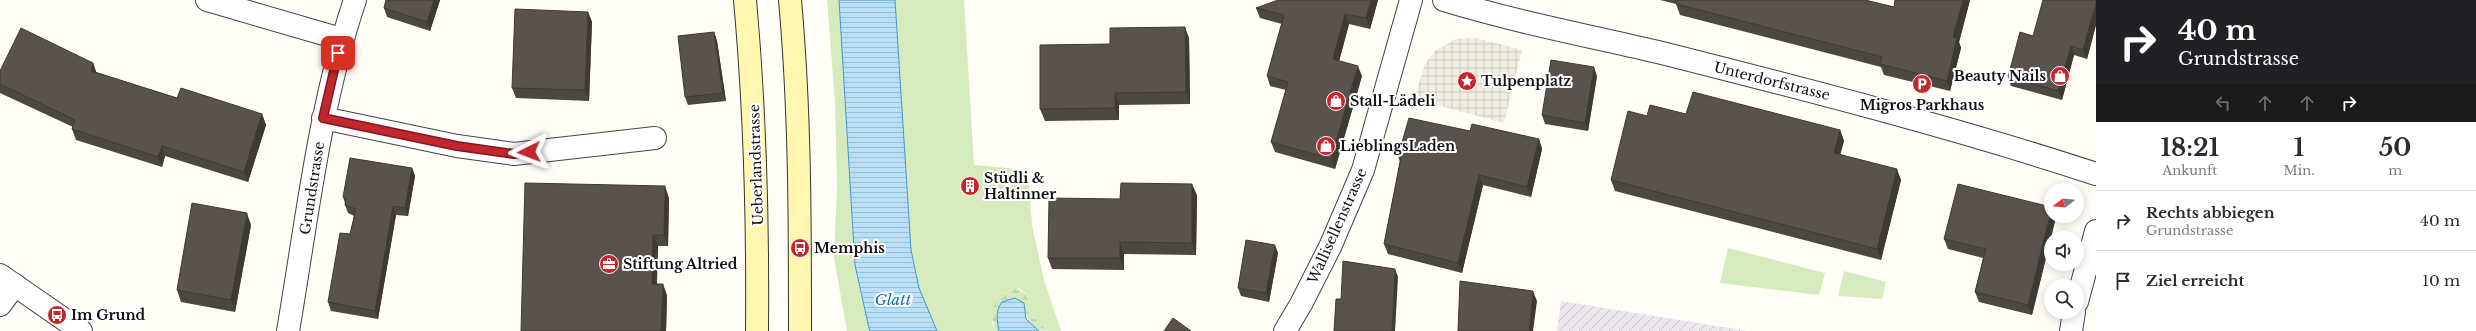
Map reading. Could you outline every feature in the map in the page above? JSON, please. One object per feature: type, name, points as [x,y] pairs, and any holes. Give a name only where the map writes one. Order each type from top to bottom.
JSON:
[{"type":"main road","name":"Ueberlandstrasse","points":[[746,0],[753,86],[758,226],[757,331]]},
{"type":"main road","points":[[790,0],[797,78],[800,181],[800,331]]},
{"type":"street","points":[[207,0],[341,40]]},
{"type":"street","name":"Grundstrasse","points":[[288,331],[323,118],[341,40],[355,0]]},
{"type":"street","name":"Wallisellenstrasse","points":[[1285,331],[1301,304],[1330,247],[1360,177],[1411,0]]},
{"type":"street","name":"Unterdorfstrasse","points":[[1444,0],[1496,16],[1651,51],[1915,118],[2096,174]]},
{"type":"street","points":[[323,118],[457,146],[514,154],[655,138]]},
{"type":"street","points":[[2083,279],[2096,231]]},
{"type":"street","points":[[0,305],[7,280],[81,331]]},
{"type":"street","points":[[2071,331],[2073,319]]},
{"type":"shaded area","name":"Tulpenplatz","points":[[1476,38],[1522,50],[1504,123],[1414,99],[1425,64],[1435,51],[1456,39]]},
{"type":"shaded area","points":[[1561,301],[1748,331],[1557,331]]},
{"type":"green space","points":[[827,0],[839,0],[855,265],[870,331],[847,331],[834,258],[837,187],[835,103]]},
{"type":"green space","points":[[895,0],[964,0],[974,165],[1028,170],[1032,225],[1044,280],[1061,331],[1048,331],[1033,317],[1028,296],[1019,288],[996,296],[992,323],[995,331],[937,331],[935,328],[919,288],[911,250]]},
{"type":"green space","points":[[1728,248],[1825,273],[1819,295],[1720,283]]},
{"type":"green space","points":[[1844,271],[1886,282],[1882,299],[1838,296]]},
{"type":"green space","points":[[1017,288],[1028,296],[1033,317],[1048,331],[1032,327],[1026,315],[1024,303],[1015,298],[1005,301],[997,323],[999,331],[995,331],[992,317],[996,296]]},
{"type":"water","name":"Glatt","points":[[839,0],[895,0],[911,250],[919,288],[937,331],[870,331],[869,328],[855,265]]},
{"type":"water","points":[[1015,298],[1024,303],[1026,319],[1039,331],[999,331],[997,316],[998,309],[1002,302]]},
{"type":"building","points":[[386,0],[434,0],[427,22],[384,8]]},
{"type":"building","points":[[1278,0],[1371,0],[1366,18],[1345,14],[1333,59],[1358,66],[1331,159],[1271,142],[1288,82],[1267,76],[1284,15],[1256,8]]},
{"type":"building","points":[[1678,0],[1865,0],[1894,7],[1895,0],[1963,0],[1953,37],[1957,38],[1947,81],[1880,64],[1882,57],[1676,4]]},
{"type":"building","points":[[2043,0],[2096,0],[2083,50],[2071,46],[2058,91],[2008,77],[2020,32],[2033,36]]},
{"type":"building","points":[[515,9],[588,12],[585,90],[512,88]]},
{"type":"building","points":[[1185,27],[1186,92],[1115,93],[1115,108],[1040,109],[1040,45],[1110,44],[1110,28]]},
{"type":"building","points":[[21,28],[93,63],[91,71],[177,98],[181,88],[262,114],[244,172],[162,146],[158,157],[72,129],[75,120],[0,84],[0,71]]},
{"type":"building","points":[[714,32],[723,93],[685,97],[678,36]]},
{"type":"building","points":[[1551,60],[1594,67],[1585,123],[1542,115]]},
{"type":"building","points":[[1693,92],[1840,130],[1834,153],[1897,169],[1877,249],[1611,180],[1628,111],[1647,116],[1650,105],[1686,114]]},
{"type":"building","points":[[1409,118],[1470,131],[1472,124],[1539,139],[1527,187],[1479,175],[1458,263],[1384,244],[1401,157],[1398,156]]},
{"type":"building","points":[[350,158],[412,168],[405,208],[393,206],[375,311],[328,302],[340,233],[350,234],[356,209],[345,205],[346,198],[343,197]]},
{"type":"building","points":[[525,183],[665,186],[664,235],[653,235],[652,284],[663,284],[661,331],[521,331]]},
{"type":"building","points":[[1121,183],[1192,184],[1192,243],[1120,242],[1120,258],[1048,258],[1049,198],[1120,199]]},
{"type":"building","points":[[1958,184],[2044,205],[2044,223],[2048,223],[2046,231],[2044,231],[2044,240],[2028,305],[1975,292],[1986,249],[1944,239]]},
{"type":"building","points":[[192,203],[247,213],[231,300],[177,290]]},
{"type":"building","points":[[1246,240],[1275,245],[1266,293],[1238,288]]},
{"type":"building","points":[[1343,261],[1395,269],[1392,331],[1334,331],[1336,299],[1341,299]]},
{"type":"building","points":[[1460,281],[1533,291],[1529,331],[1458,331]]},
{"type":"building","points":[[1173,318],[1191,331],[1164,331]]},
{"type":"place","name":"Beauty Nails","points":[[2060,76]]},
{"type":"place","name":"Tulpenplatz","points":[[1467,81]]},
{"type":"place","name":"Migros Parkhaus","points":[[1922,84]]},
{"type":"place","name":"Stall-Lädeli","points":[[1336,101]]},
{"type":"place","name":"LieblingsLaden","points":[[1326,146]]},
{"type":"place","name":"Stüdli & Haltinner","points":[[970,186]]},
{"type":"place","name":"Memphis","points":[[800,248]]},
{"type":"place","name":"Stiftung Altried","points":[[609,264]]},
{"type":"place","name":"Im Grund","points":[[57,315]]},
{"type":"route","points":[[338,53],[323,118],[457,146],[514,154],[529,152]]}]
